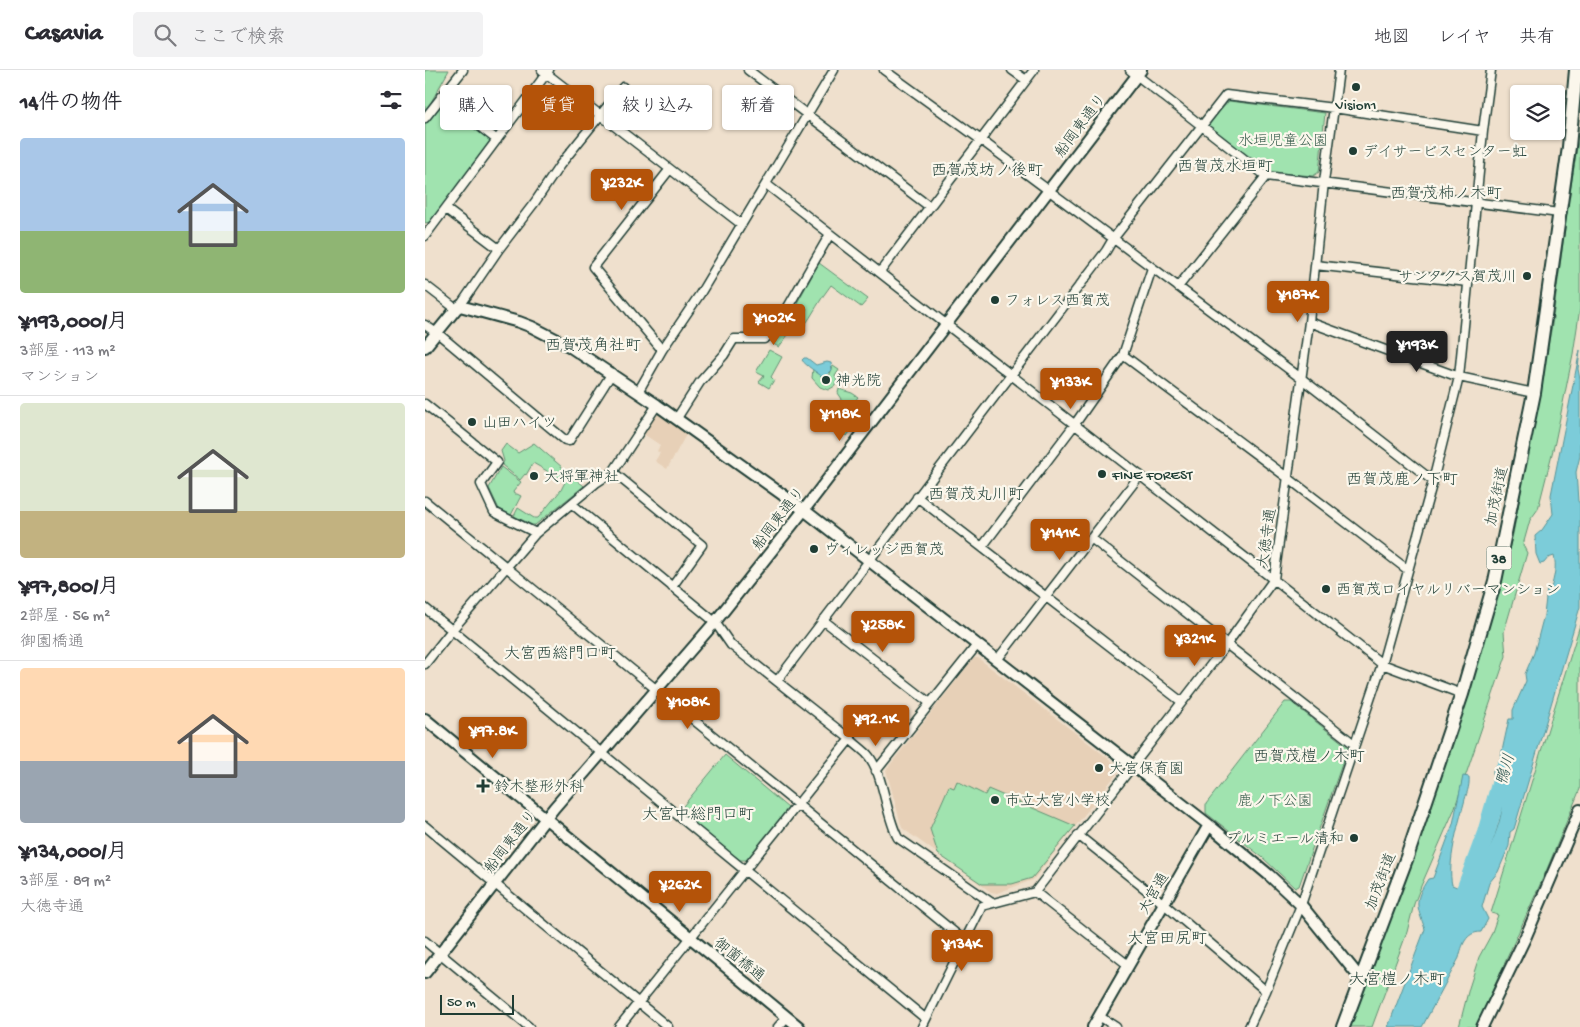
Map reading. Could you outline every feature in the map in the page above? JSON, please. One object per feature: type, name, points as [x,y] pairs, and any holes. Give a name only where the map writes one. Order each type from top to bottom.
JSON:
[{"type":"main road","name":"加茂街道","points":[[1343,1027],[1407,856],[1462,694],[1495,581],[1534,393],[1569,147],[1576,70]]},
{"type":"street","points":[[450,85],[463,70]]},
{"type":"street","points":[[748,70],[930,207]]},
{"type":"street","points":[[638,392],[662,350],[701,294],[834,70]]},
{"type":"street","points":[[884,70],[1302,379],[1433,481]]},
{"type":"street","points":[[1012,70],[1026,80]]},
{"type":"street","points":[[880,272],[1034,70]]},
{"type":"street","name":"大徳寺通","points":[[1035,892],[1227,644],[1274,579],[1302,379],[1323,182],[1339,70]]},
{"type":"street","points":[[1249,1027],[1266,991],[1301,905],[1382,664],[1433,481],[1459,376],[1483,131],[1491,70]]},
{"type":"street","points":[[426,232],[446,209],[546,71],[741,224]]},
{"type":"street","points":[[1136,72],[1266,176],[1559,213]]},
{"type":"street","name":"船岡東通り","points":[[425,973],[546,819],[715,622],[804,510],[1048,191],[1136,72]]},
{"type":"street","points":[[777,681],[1106,251],[1113,239],[1226,95],[1334,108],[1483,131]]},
{"type":"street","points":[[425,118],[440,97]]},
{"type":"street","points":[[429,341],[458,307],[560,165],[604,111]]},
{"type":"street","points":[[484,130],[497,140]]},
{"type":"street","points":[[662,350],[593,267],[669,169]]},
{"type":"street","points":[[1178,287],[1266,176]]},
{"type":"street","points":[[765,184],[1382,664],[1462,694]]},
{"type":"street","points":[[446,209],[499,249]]},
{"type":"street","points":[[677,418],[700,382],[724,355],[733,340],[764,339],[773,333],[830,234]]},
{"type":"street","points":[[1315,265],[1469,282]]},
{"type":"street","points":[[982,547],[1075,424],[1123,355],[1152,268]]},
{"type":"street","points":[[425,285],[458,307],[525,324],[569,346],[677,418],[804,510],[1133,765],[1269,875],[1301,905],[1360,978]]},
{"type":"street","points":[[1309,322],[1459,376],[1534,393]]},
{"type":"street","points":[[425,324],[429,341],[565,440],[569,441],[612,373]]},
{"type":"street","points":[[1123,355],[1408,570]]},
{"type":"street","points":[[425,404],[497,462],[481,484],[494,512],[536,533]]},
{"type":"street","points":[[425,664],[451,630],[536,533],[596,483],[613,472],[657,405]]},
{"type":"street","points":[[613,472],[701,546],[672,587]]},
{"type":"street","points":[[997,660],[1140,475]]},
{"type":"street","points":[[917,497],[1182,702]]},
{"type":"street","points":[[425,501],[965,941]]},
{"type":"street","points":[[572,504],[715,622],[731,645],[868,755],[876,771],[893,828],[898,838],[992,903]]},
{"type":"street","points":[[1091,538],[1354,744]]},
{"type":"street","points":[[425,608],[926,1019]]},
{"type":"street","points":[[823,620],[929,704]]},
{"type":"street","points":[[876,771],[977,645]]},
{"type":"street","name":"御薗橋通","points":[[425,719],[799,1027]]},
{"type":"street","points":[[619,1027],[850,739]]},
{"type":"street","points":[[1482,1027],[1526,936],[1579,817]]},
{"type":"street","name":"大宮通","points":[[1093,1027],[1209,825]]},
{"type":"street","points":[[425,826],[668,1027]]},
{"type":"street","points":[[1078,835],[1164,904],[1266,991]]},
{"type":"street","points":[[922,1027],[982,906],[1035,892],[1128,965]]},
{"type":"street","points":[[425,941],[529,1027]]},
{"type":"street","points":[[1099,1016],[1116,1027]]},
{"type":"street","points":[[778,1027],[787,1017]]},
{"type":"shaded area","points":[[659,413],[687,433],[667,469],[655,461],[660,453],[657,451],[660,445],[642,433],[654,415]]},
{"type":"shaded area","name":"市立大宮小学校","points":[[974,658],[978,658],[1117,765],[1118,772],[1033,880],[997,893],[991,892],[902,828],[886,770]]},
{"type":"green space","points":[[425,70],[449,70],[440,85],[425,113]]},
{"type":"green space","name":"水垣児童公園","points":[[1229,101],[1325,113],[1319,172],[1313,176],[1269,172],[1207,125]]},
{"type":"green space","points":[[440,105],[440,130],[481,130],[489,136],[490,141],[430,222],[425,223],[425,124]]},
{"type":"green space","points":[[1580,129],[1580,308],[1573,354],[1555,442],[1538,509],[1530,520],[1523,545],[1527,553],[1504,632],[1506,656],[1454,810],[1414,904],[1407,932],[1372,1027],[1348,1027],[1467,698],[1513,534],[1552,325]]},
{"type":"green space","points":[[819,263],[868,299],[861,307],[831,285],[803,328],[797,324],[802,316],[779,347],[773,344],[796,304],[805,310],[807,309],[797,303]]},
{"type":"green space","points":[[769,350],[782,357],[771,377],[774,380],[769,388],[759,382],[764,376],[756,372]]},
{"type":"green space","points":[[833,366],[839,370],[835,376],[837,380],[835,386],[828,390],[820,387],[812,378],[813,369],[825,379],[830,374]]},
{"type":"green space","points":[[839,389],[858,397],[855,401],[866,409],[847,436],[830,425],[842,399],[838,393]]},
{"type":"green space","points":[[534,443],[584,486],[535,525],[532,525],[514,516],[518,508],[534,518],[538,518],[561,490],[565,482],[558,477],[551,477],[547,471],[533,463],[526,475],[520,480],[502,465],[504,461],[501,451],[506,444],[518,453]]},
{"type":"green space","points":[[501,467],[521,482],[513,492],[521,496],[511,515],[499,509],[489,488]]},
{"type":"green space","points":[[1580,625],[1580,789],[1547,869],[1476,1027],[1459,1027],[1479,957],[1491,935],[1498,915],[1491,913]]},
{"type":"green space","name":"鹿ノ下公園","points":[[1285,702],[1291,702],[1348,747],[1299,886],[1295,888],[1262,857],[1206,813],[1206,804]]},
{"type":"green space","points":[[725,755],[788,808],[746,860],[740,860],[679,811]]},
{"type":"green space","points":[[957,781],[985,795],[988,789],[1075,826],[1032,878],[1012,884],[982,884],[938,854],[930,829],[949,786],[954,788]]},
{"type":"water","points":[[1580,350],[1578,369],[1580,379],[1580,456],[1576,472],[1578,501],[1580,504],[1580,607],[1514,829],[1510,832],[1509,846],[1498,872],[1489,883],[1482,907],[1488,919],[1481,932],[1472,934],[1465,940],[1459,958],[1422,1027],[1388,1027],[1425,929],[1418,909],[1418,899],[1428,879],[1433,878],[1453,824],[1463,776],[1469,777],[1469,784],[1454,844],[1451,866],[1452,885],[1459,888],[1473,875],[1484,858],[1499,823],[1502,801],[1501,792],[1493,784],[1493,770],[1499,765],[1509,719],[1513,719],[1513,710],[1526,681],[1525,674],[1534,653],[1544,615],[1547,589],[1551,588],[1554,576],[1554,556],[1540,564],[1536,554],[1535,536],[1542,530],[1553,514],[1551,495]]},
{"type":"water","points":[[807,358],[816,365],[827,362],[831,363],[832,370],[824,378],[802,360]]},
{"type":"waterway","name":"鴨川","points":[[1461,901],[1486,833],[1505,767]]},
{"type":"place","name":"Vision1","points":[[1356,87]]},
{"type":"place","name":"デイサービスセンター虹","points":[[1353,151]]},
{"type":"place","name":"サンタクス賀茂川","points":[[1527,276]]},
{"type":"place","name":"フォレス西賀茂","points":[[995,300]]},
{"type":"place","name":"神光院","points":[[826,380]]},
{"type":"place","name":"山田ハイツ","points":[[472,422]]},
{"type":"place","name":"FINE FOREST","points":[[1102,474]]},
{"type":"place","name":"大将軍神社","points":[[534,476]]},
{"type":"place","name":"ヴィレッジ西賀茂","points":[[814,549]]},
{"type":"place","name":"西賀茂ロイヤルリバーマンション","points":[[1326,589]]},
{"type":"place","name":"大宮保育園","points":[[1099,768]]},
{"type":"place","name":"鈴木整形外科","points":[[483,786]]},
{"type":"place","name":"市立大宮小学校","points":[[995,800]]},
{"type":"place","name":"プルミエール清和","points":[[1354,838]]},
{"type":"district","name":"西賀茂水垣町","points":[[1225,165]]},
{"type":"district","name":"西賀茂坊ノ後町","points":[[987,169]]},
{"type":"district","name":"西賀茂柿ノ木町","points":[[1446,192]]},
{"type":"district","name":"西賀茂角社町","points":[[593,344]]},
{"type":"district","name":"西賀茂鹿ノ下町","points":[[1402,478]]},
{"type":"district","name":"西賀茂丸川町","points":[[976,493]]},
{"type":"district","name":"大宮西総門口町","points":[[560,652]]},
{"type":"district","name":"西賀茂榿ノ木町","points":[[1309,755]]},
{"type":"district","name":"大宮中総門口町","points":[[698,813]]},
{"type":"district","name":"大宮田尻町","points":[[1167,937]]},
{"type":"district","name":"大宮榿ノ木町","points":[[1397,978]]}]
